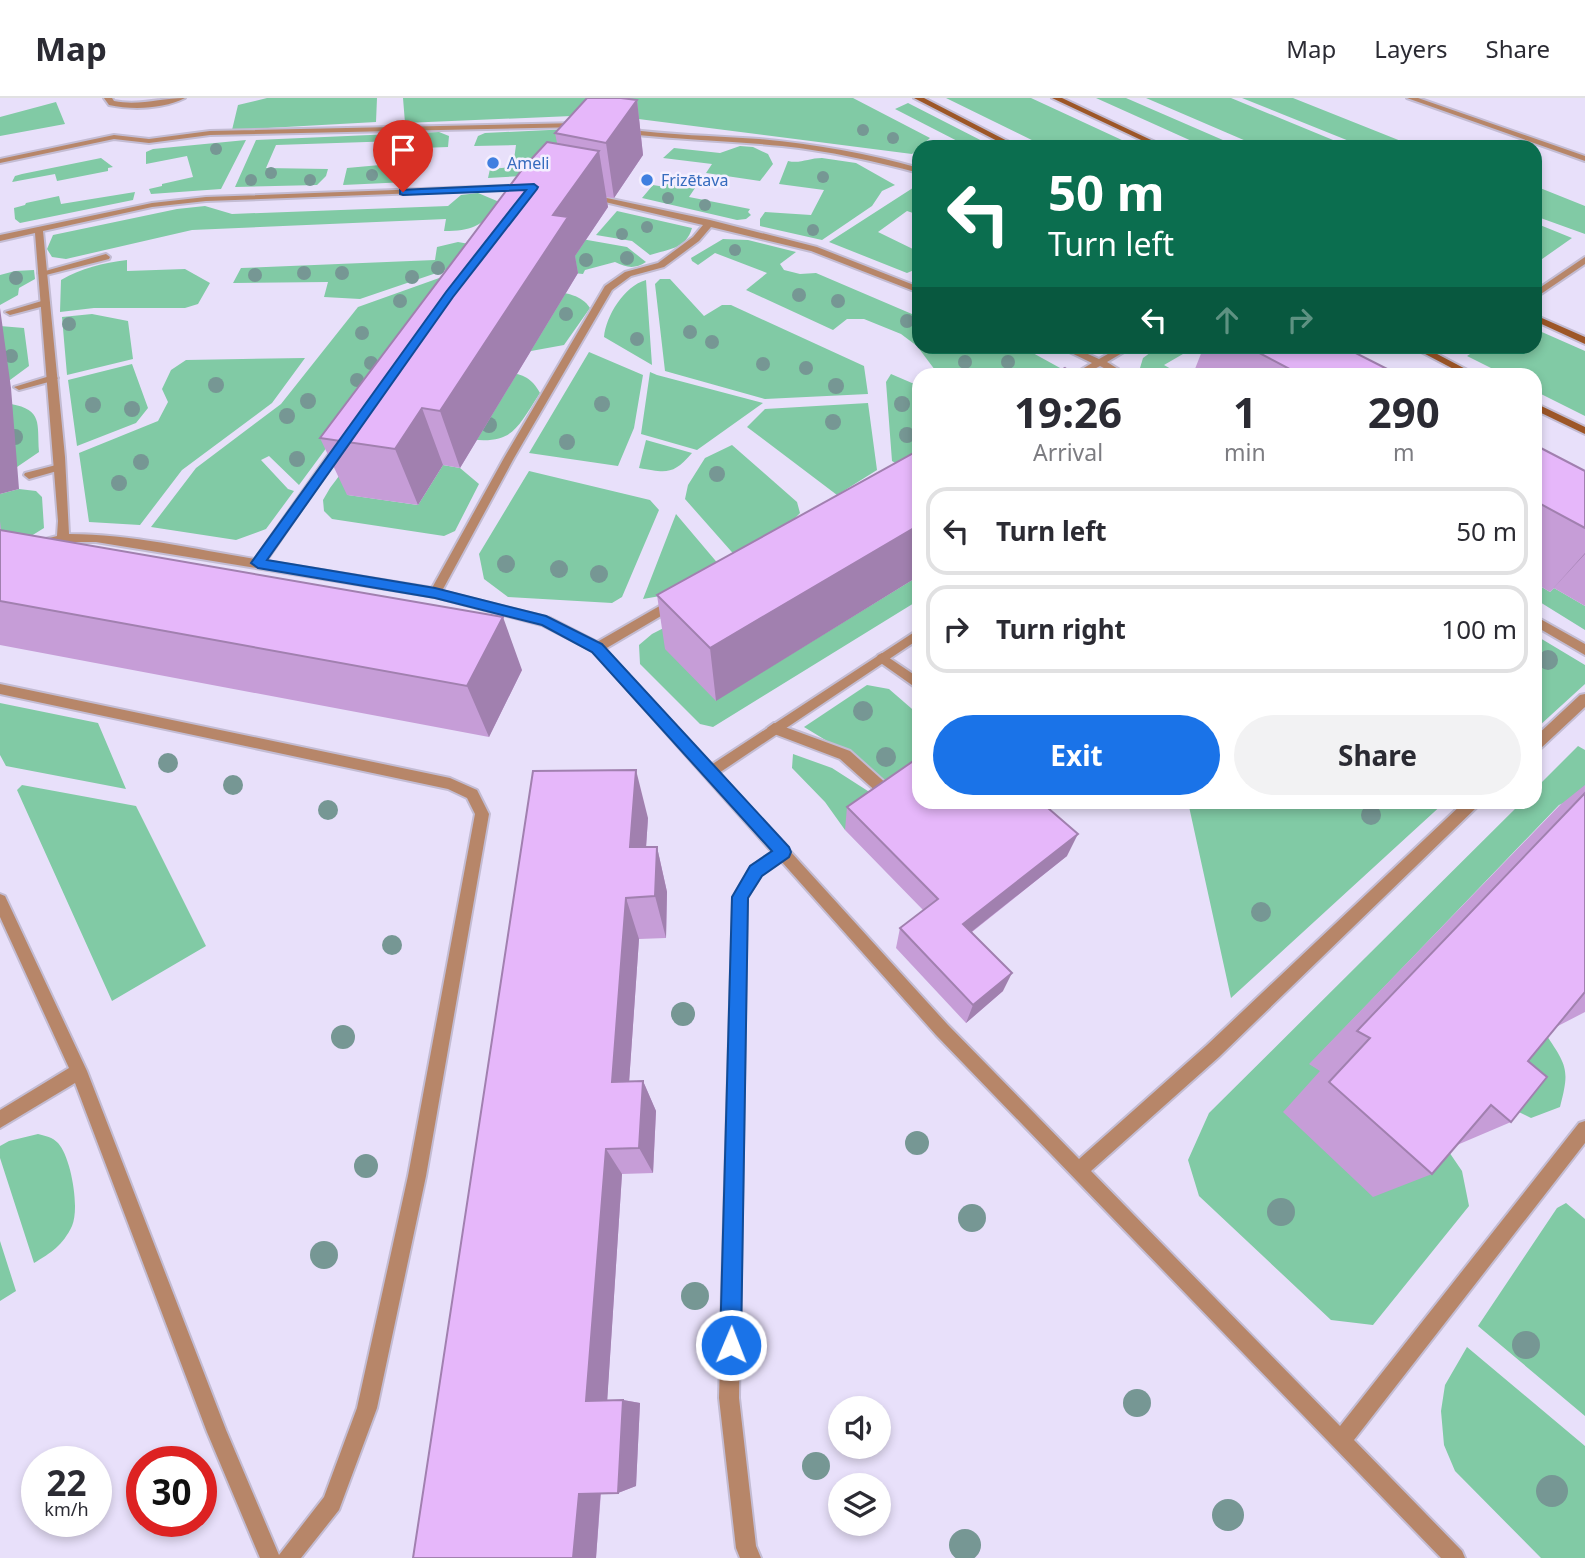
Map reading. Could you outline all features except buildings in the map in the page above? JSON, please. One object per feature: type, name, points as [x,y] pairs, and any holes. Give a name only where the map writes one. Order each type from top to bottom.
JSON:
[{"type":"main road","points":[[918,98],[1001,140]]},
{"type":"main road","points":[[1056,98],[1148,140]]},
{"type":"main road","points":[[1542,321],[1585,341]]},
{"type":"main road","points":[[1429,354],[1458,368]]},
{"type":"main road","points":[[1542,410],[1585,431]]},
{"type":"street","points":[[108,98],[112,103],[127,107],[147,106],[181,98]]},
{"type":"street","points":[[1410,98],[1530,140]]},
{"type":"street","points":[[0,161],[114,137],[149,141],[210,134],[280,131],[569,123],[594,127]]},
{"type":"street","points":[[618,130],[666,138],[738,140],[865,156],[912,169]]},
{"type":"street","points":[[1542,144],[1585,159]]},
{"type":"street","points":[[0,237],[152,205],[206,199],[534,187],[526,196]]},
{"type":"street","points":[[576,193],[814,249],[912,287]]},
{"type":"street","points":[[435,593],[509,458],[608,288],[628,274],[661,265],[696,239],[710,223]]},
{"type":"street","points":[[39,230],[60,467],[63,538]]},
{"type":"street","points":[[42,272],[106,257]]},
{"type":"street","points":[[1542,290],[1585,260]]},
{"type":"street","points":[[10,312],[45,303]]},
{"type":"street","points":[[1080,354],[1110,368]]},
{"type":"street","points":[[1091,368],[1116,354]]},
{"type":"street","points":[[19,387],[53,379]]},
{"type":"street","points":[[258,563],[347,436]]},
{"type":"street","points":[[29,475],[60,467]]},
{"type":"street","points":[[0,555],[63,538],[96,538],[258,563],[435,593],[546,621],[597,648],[942,1030],[1455,1558]]},
{"type":"street","points":[[597,648],[690,594]]},
{"type":"street","points":[[1542,624],[1585,649]]},
{"type":"street","points":[[710,772],[912,638]]},
{"type":"street","points":[[882,658],[912,680]]},
{"type":"street","points":[[0,689],[450,784],[472,794],[482,814],[417,1175],[367,1408],[332,1503],[288,1558]]},
{"type":"street","points":[[1542,739],[1585,699]]},
{"type":"street","points":[[774,728],[845,755],[884,790]]},
{"type":"street","points":[[1079,1171],[1213,1051],[1465,809]]},
{"type":"street","points":[[751,1558],[746,1548],[729,1398],[740,897],[756,871],[783,852]]},
{"type":"street","points":[[0,901],[79,1071],[217,1432],[270,1558]]},
{"type":"street","points":[[0,1120],[79,1071]]},
{"type":"street","points":[[1341,1441],[1585,1129]]},
{"type":"green space","points":[[267,98],[377,98],[376,122],[232,130],[238,105]]},
{"type":"green space","points":[[403,98],[597,98],[595,115],[405,123]]},
{"type":"green space","points":[[616,98],[853,98],[930,138],[912,140],[912,154],[615,116]]},
{"type":"green space","points":[[946,98],[1031,98],[1122,140],[1032,140]]},
{"type":"green space","points":[[1096,98],[1126,98],[1223,140],[1189,140]]},
{"type":"green space","points":[[1146,98],[1231,98],[1333,140],[1244,140]]},
{"type":"green space","points":[[1242,98],[1293,98],[1398,140],[1347,140]]},
{"type":"green space","points":[[56,102],[65,124],[0,136],[0,117]]},
{"type":"green space","points":[[908,103],[980,140],[955,140],[895,109]]},
{"type":"green space","points":[[570,129],[541,175],[488,178],[490,169],[513,167],[516,145],[474,146],[478,136],[485,133]]},
{"type":"green space","points":[[439,132],[449,136],[448,147],[395,149],[397,141],[276,145],[266,168],[328,169],[326,176],[317,185],[235,187],[256,140]]},
{"type":"green space","points":[[246,140],[221,189],[151,194],[149,189],[193,177],[187,156],[146,164],[146,152],[153,149]]},
{"type":"green space","points":[[740,146],[753,147],[768,154],[773,164],[760,181],[706,173],[712,164],[663,158],[674,148],[720,153]]},
{"type":"green space","points":[[101,158],[113,167],[108,168],[108,171],[57,181],[55,174],[12,182],[15,176],[22,174]]},
{"type":"green space","points":[[822,158],[856,163],[895,185],[882,191],[872,206],[822,240],[760,226],[760,219],[765,212],[811,215],[824,190],[779,184],[788,161]]},
{"type":"green space","points":[[391,164],[389,172],[410,172],[407,182],[343,185],[347,168]]},
{"type":"green space","points":[[667,184],[695,188],[689,197],[750,209],[748,212],[751,215],[737,220],[642,198],[653,185],[665,187]]},
{"type":"green space","points":[[912,189],[912,213],[907,211],[878,232],[912,249],[912,271],[907,273],[829,242]]},
{"type":"green space","points":[[1542,189],[1585,206],[1585,234],[1542,219]]},
{"type":"green space","points":[[135,192],[133,200],[20,223],[15,219],[14,208],[26,203],[59,196],[61,204]]},
{"type":"green space","points":[[478,193],[497,201],[499,207],[481,223],[462,230],[444,231],[446,219],[192,230],[66,259],[52,257],[47,249],[53,235],[177,209],[205,206],[232,214],[448,206],[461,195]]},
{"type":"green space","points":[[617,211],[692,228],[681,244],[650,255],[632,241],[596,235]]},
{"type":"green space","points":[[1542,226],[1572,238],[1542,259]]},
{"type":"green space","points":[[525,229],[627,247],[646,262],[631,267],[615,262],[585,270],[583,274],[564,272],[581,246],[524,240],[348,495],[418,505],[443,465],[460,468],[479,484],[455,531],[444,536],[332,519],[324,511],[323,500],[330,488]]},
{"type":"green space","points":[[723,239],[748,240],[796,252],[780,264],[784,270],[800,274],[816,273],[912,314],[912,342],[901,334],[864,319],[847,319],[833,330],[746,290],[767,273],[715,253],[698,265],[691,258]]},
{"type":"green space","points":[[458,242],[469,244],[457,266],[360,299],[324,297],[328,282],[233,283],[241,268],[435,260],[437,247]]},
{"type":"green space","points":[[127,260],[127,271],[185,269],[210,283],[198,304],[185,308],[94,308],[60,312],[61,280],[92,267]]},
{"type":"green space","points":[[34,270],[35,279],[19,288],[18,295],[0,305],[0,275]]},
{"type":"green space","points":[[456,272],[299,485],[269,456],[261,460],[288,489],[294,491],[266,529],[236,540],[151,527],[196,468],[281,404],[358,307]]},
{"type":"green space","points":[[660,279],[670,279],[704,316],[722,305],[731,305],[864,366],[868,394],[765,399],[665,371],[655,284]]},
{"type":"green space","points":[[646,280],[652,365],[604,337],[612,311],[630,288]]},
{"type":"green space","points":[[552,291],[578,297],[590,308],[564,345],[531,351],[515,349]]},
{"type":"green space","points":[[92,314],[128,321],[133,359],[67,375],[62,317]]},
{"type":"green space","points":[[0,326],[24,328],[29,366],[10,380],[0,383]]},
{"type":"green space","points":[[1542,332],[1585,351],[1585,416],[1542,394],[1542,368],[1491,368],[1467,356],[1542,354]]},
{"type":"green space","points":[[589,352],[643,375],[634,428],[618,466],[529,453]]},
{"type":"green space","points":[[923,354],[1035,354],[1060,368],[934,368]]},
{"type":"green space","points":[[1148,354],[1183,354],[1164,365],[1169,368],[1140,368],[1143,358]]},
{"type":"green space","points":[[305,358],[272,403],[182,470],[140,525],[89,522],[79,453],[158,421],[168,402],[162,389],[171,370],[186,360]]},
{"type":"green space","points":[[132,364],[148,408],[136,423],[77,446],[68,380]]},
{"type":"green space","points":[[501,372],[524,376],[540,393],[517,427],[501,438],[459,438]]},
{"type":"green space","points":[[650,372],[763,403],[697,450],[641,434]]},
{"type":"green space","points":[[891,374],[912,383],[912,456],[897,464],[892,461],[886,382]]},
{"type":"green space","points":[[868,403],[877,470],[837,495],[747,427],[765,409]]},
{"type":"green space","points":[[11,404],[29,410],[36,419],[39,452],[17,467],[0,471]]},
{"type":"green space","points":[[646,440],[692,453],[669,471],[639,468]]},
{"type":"green space","points":[[732,445],[797,502],[800,513],[774,540],[738,559],[685,499],[688,485],[705,458]]},
{"type":"green space","points":[[529,471],[650,500],[659,510],[622,597],[612,603],[508,597],[484,579],[479,554]]},
{"type":"green space","points":[[19,489],[36,491],[42,497],[44,528],[23,541],[0,535],[0,494]]},
{"type":"green space","points":[[676,514],[720,566],[666,595],[643,599]]},
{"type":"green space","points":[[912,580],[912,604],[713,727],[700,724],[640,664],[639,645],[652,634],[712,603],[716,700]]},
{"type":"green space","points":[[1542,587],[1550,592],[1554,588],[1585,606],[1585,630],[1542,603]]},
{"type":"green space","points":[[1542,639],[1585,665],[1585,684],[1542,723]]},
{"type":"green space","points":[[867,685],[889,689],[912,709],[912,783],[894,796],[855,758],[804,727]]},
{"type":"green space","points":[[0,703],[98,723],[126,789],[6,766],[0,755]]},
{"type":"green space","points":[[1578,746],[1585,750],[1585,794],[1559,805],[1310,1064],[1447,1149],[1462,1171],[1469,1206],[1373,1325],[1331,1320],[1199,1196],[1188,1160],[1209,1113],[1515,809],[1542,809],[1542,782]]},
{"type":"green space","points":[[793,754],[832,768],[885,802],[845,830],[825,802],[792,768]]},
{"type":"green space","points":[[22,785],[136,806],[206,946],[112,1001],[17,790]]},
{"type":"green space","points":[[1190,809],[1437,809],[1231,998]]},
{"type":"green space","points":[[1545,1033],[1562,1061],[1565,1084],[1560,1107],[1531,1118],[1492,1099]]},
{"type":"green space","points":[[38,1134],[53,1139],[63,1150],[70,1171],[75,1207],[72,1226],[65,1238],[51,1252],[34,1263],[0,1158],[0,1146]]},
{"type":"green space","points":[[1566,1203],[1585,1219],[1585,1416],[1478,1326],[1557,1208]]},
{"type":"green space","points":[[0,1241],[16,1291],[0,1301]]},
{"type":"green space","points":[[1467,1347],[1585,1446],[1585,1558],[1541,1558],[1455,1471],[1444,1445],[1441,1411],[1445,1385]]},
{"type":"place","name":"Ameli","points":[[493,163]]},
{"type":"place","name":"Frizētava","points":[[647,180]]},
{"type":"route","points":[[403,192],[534,187],[450,294],[307,490],[258,563],[435,593],[546,621],[597,648],[783,852],[756,871],[740,897],[731,1345]]}]
